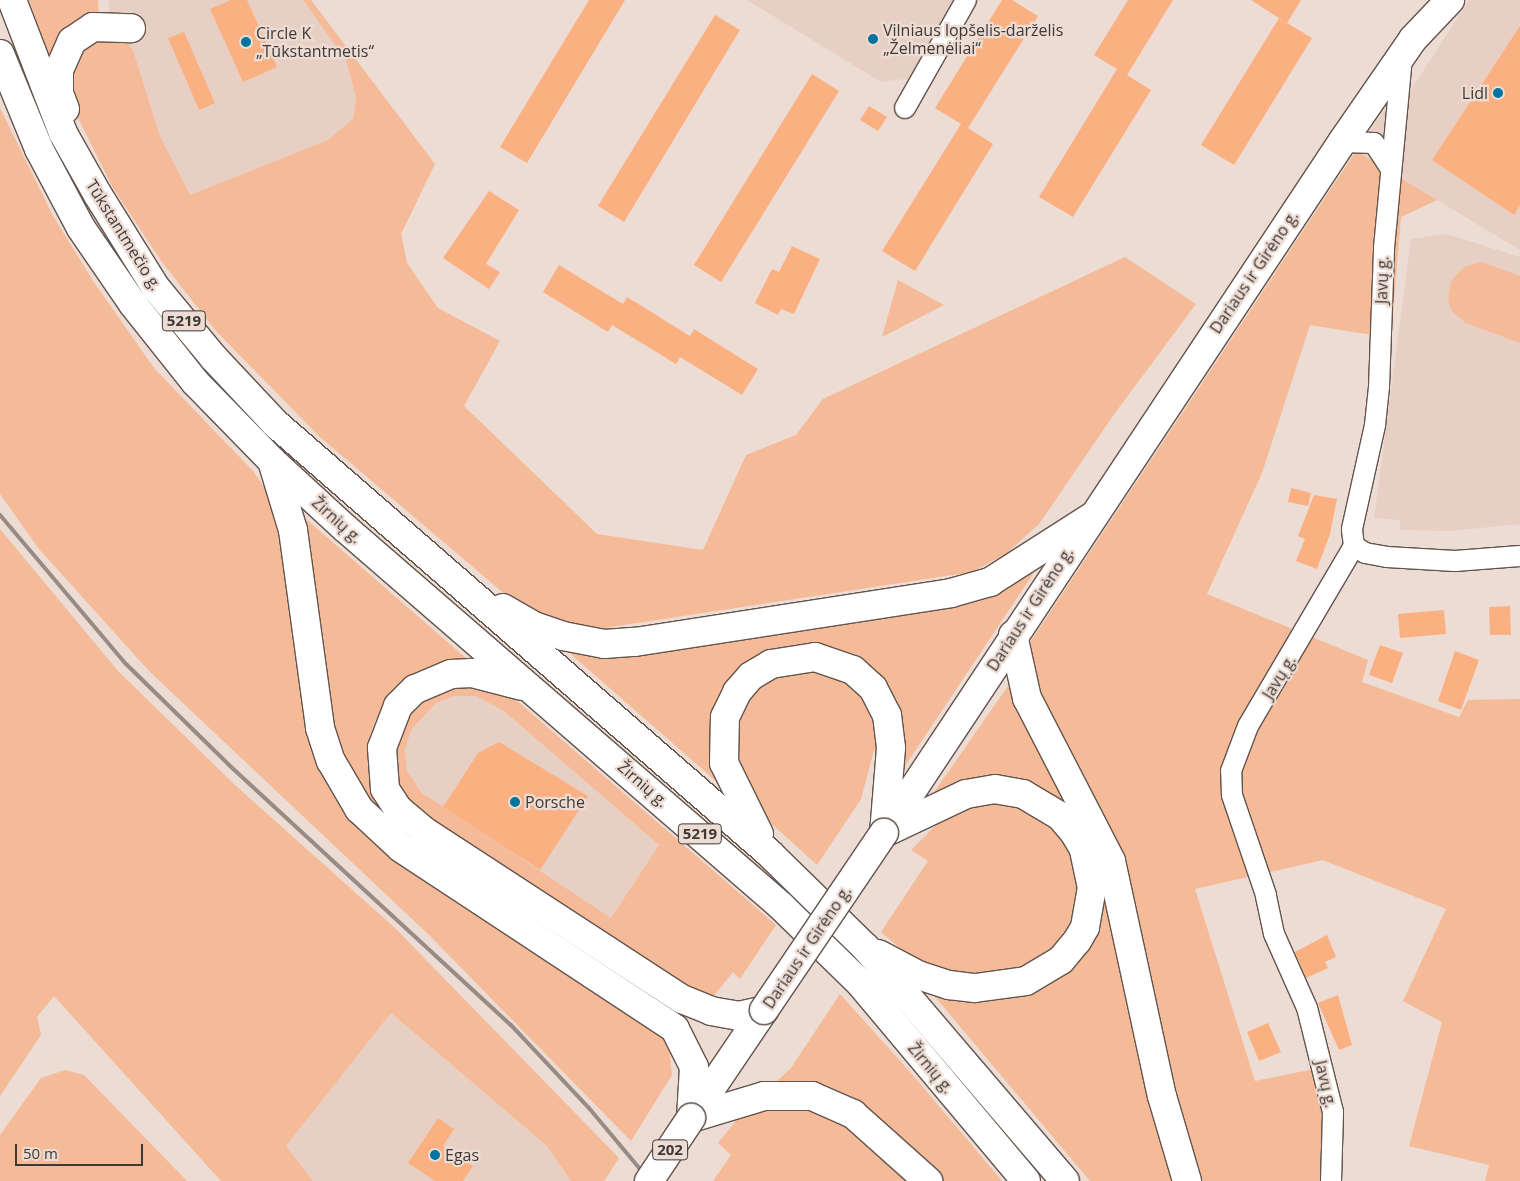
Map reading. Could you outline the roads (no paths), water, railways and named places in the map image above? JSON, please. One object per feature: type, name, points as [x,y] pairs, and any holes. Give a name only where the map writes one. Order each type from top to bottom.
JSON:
[{"type":"main road","name":"Tūkstantmečio g.","points":[[12,0],[63,133],[98,195],[156,288],[214,358],[276,424],[447,576]]},
{"type":"main road","name":"Dariaus ir Girėno g.","points":[[1408,47],[1428,0]]},
{"type":"main road","name":"Dariaus ir Girėno g.","points":[[649,1181],[884,833],[1090,518],[1342,142],[1408,47],[1450,0]]},
{"type":"main road","points":[[98,195],[58,93],[59,70],[64,53],[82,33],[103,26],[131,28]]},
{"type":"main road","name":"Tūkstantmečio g.","points":[[0,54],[39,149],[81,228],[133,304],[196,382],[272,461]]},
{"type":"main road","points":[[272,461],[293,530],[320,728],[345,788],[379,831],[401,848],[676,1029],[694,1067],[691,1118],[764,1096],[812,1096],[853,1114],[928,1181]]},
{"type":"main road","name":"Žirnių g.","points":[[272,461],[781,906],[860,983],[1026,1181]]},
{"type":"main road","points":[[447,576],[534,626],[604,644],[635,642],[974,586],[1010,572],[1090,518]]},
{"type":"main road","name":"Žirnių g.","points":[[447,576],[770,853],[866,948],[1065,1181]]},
{"type":"main road","points":[[1013,635],[1027,698],[1111,862],[1162,1096],[1187,1181]]},
{"type":"main road","points":[[770,853],[731,783],[724,763],[722,732],[730,705],[751,676],[771,664],[793,658],[815,657],[838,663],[853,670],[880,700],[892,748],[884,833]]},
{"type":"main road","points":[[535,691],[496,676],[472,673],[451,674],[415,689],[398,706],[382,748],[385,789],[398,808],[424,831],[682,999],[710,1011],[739,1016],[764,1010]]},
{"type":"main road","points":[[866,948],[918,975],[949,984],[1002,986],[1026,981],[1061,960],[1084,927],[1089,908],[1092,888],[1084,849],[1060,816],[1023,794],[994,789],[966,794],[884,833]]},
{"type":"street","points":[[905,108],[966,0]]},
{"type":"street","name":"Javų g.","points":[[1331,1181],[1333,1112],[1307,1008],[1274,934],[1266,895],[1232,796],[1231,771],[1248,726],[1354,546],[1352,529],[1374,425],[1378,387],[1390,168],[1408,47]]},
{"type":"street","points":[[1342,142],[1374,143],[1390,168]]},
{"type":"street","points":[[1354,546],[1366,553],[1387,557],[1455,561],[1520,556]]},
{"type":"railway","points":[[0,515],[126,664],[229,765],[511,1025],[589,1108],[650,1181]]},
{"type":"place","name":"Vilniaus lopšelis-darželis „Želmenėliai“","points":[[873,39]]},
{"type":"place","name":"Circle K „Tūkstantmetis“","points":[[246,42]]},
{"type":"place","name":"Lidl","points":[[1498,93]]},
{"type":"place","name":"Porsche","points":[[515,802]]},
{"type":"place","name":"Egas","points":[[435,1155]]}]
